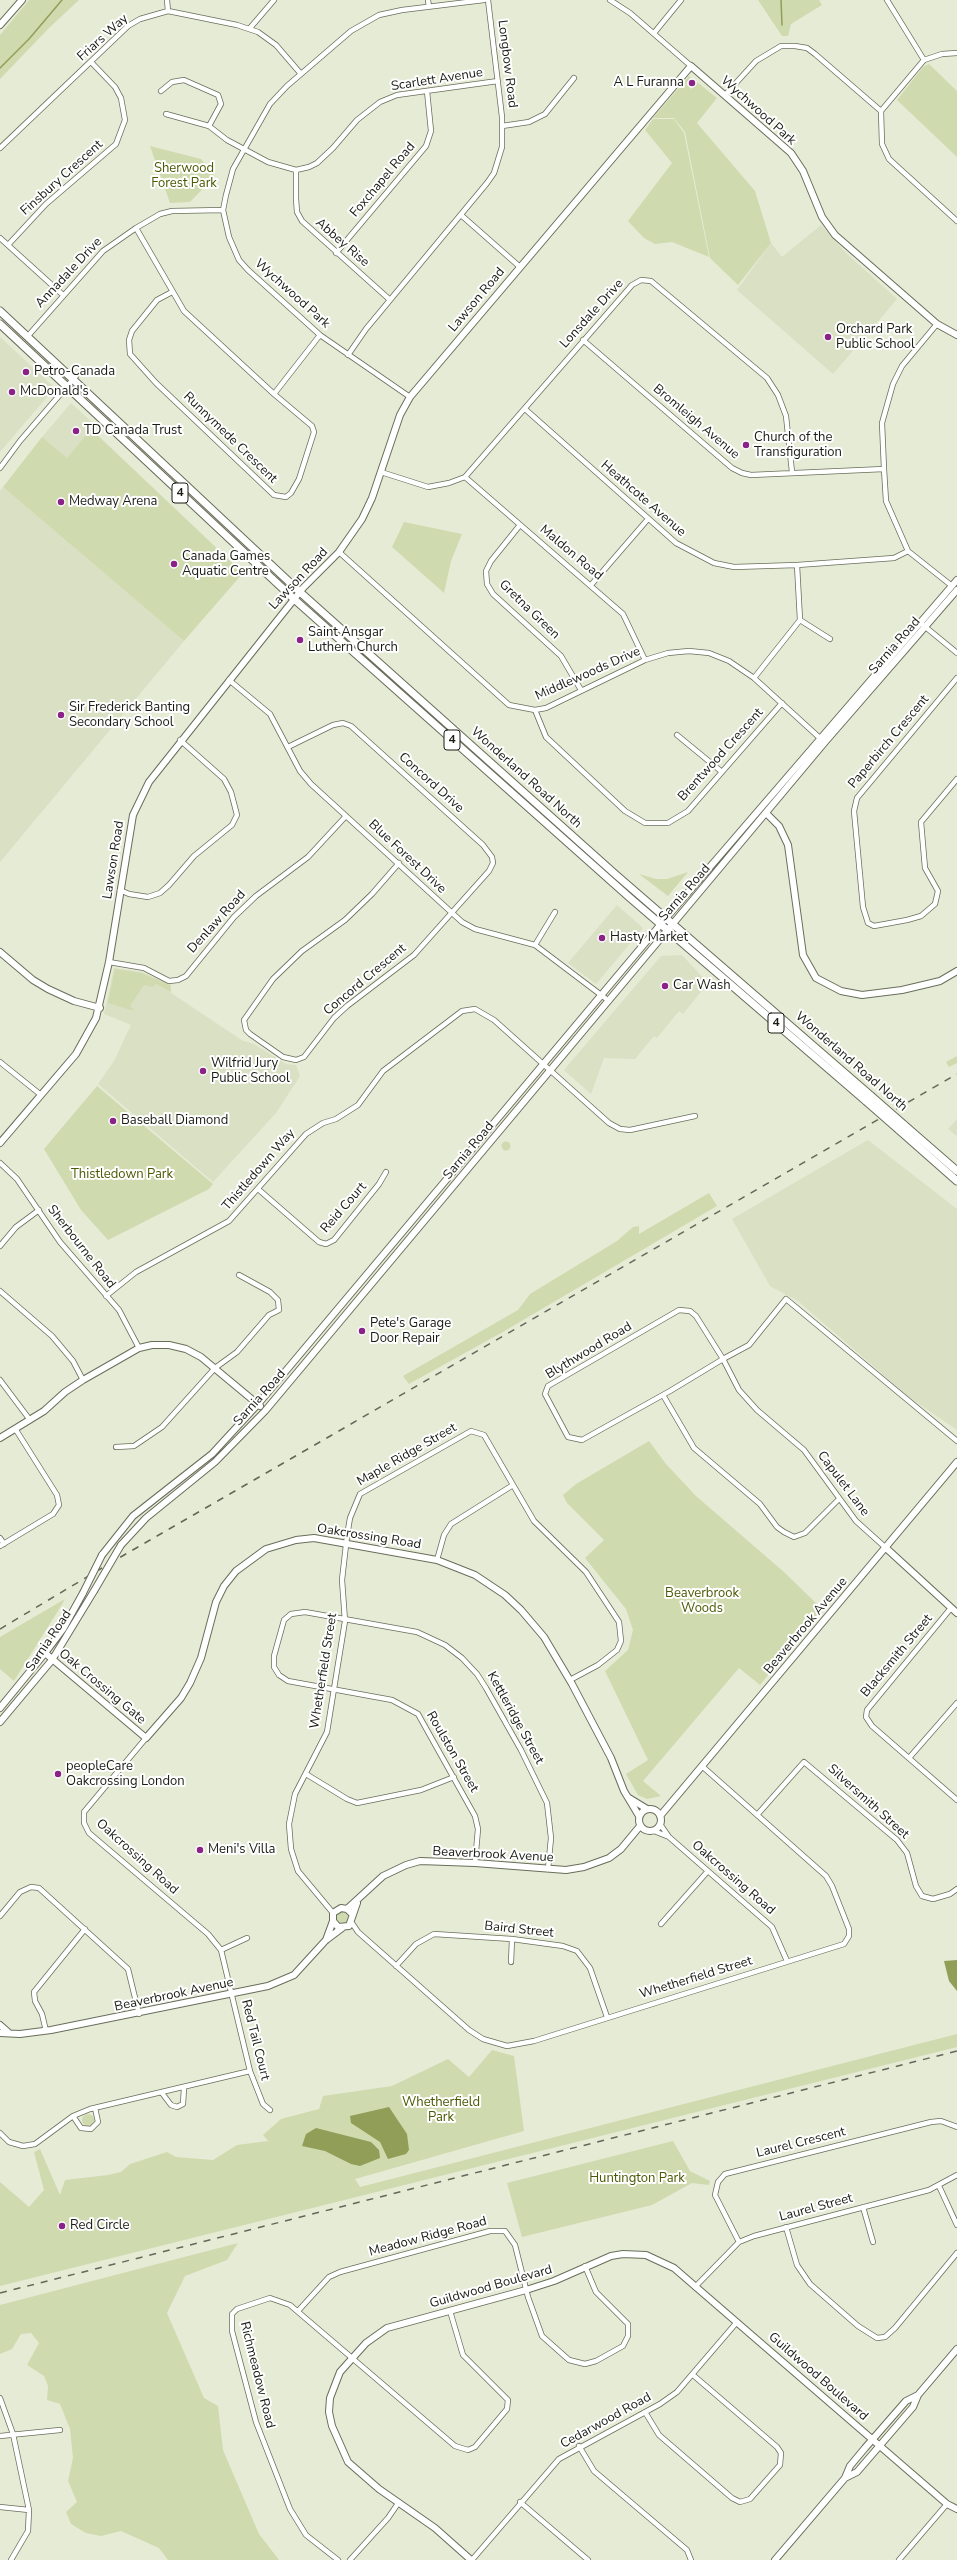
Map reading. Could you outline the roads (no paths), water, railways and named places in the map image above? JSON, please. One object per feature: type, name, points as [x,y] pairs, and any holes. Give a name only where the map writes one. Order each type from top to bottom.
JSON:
[{"type":"main road","name":"Wonderland Road North","points":[[0,311],[75,378],[301,593],[869,1099],[957,1181]]},
{"type":"main road","name":"Wonderland Road North","points":[[0,324],[294,599],[667,930],[869,1099]]},
{"type":"main road","name":"Wonderland Road North","points":[[900,1127],[957,1171]]},
{"type":"street","points":[[0,25],[22,0]]},
{"type":"street","points":[[167,0],[168,11]]},
{"type":"street","points":[[250,28],[274,0]]},
{"type":"street","points":[[428,0],[429,7]]},
{"type":"street","name":"Wychwood Park","points":[[410,397],[320,335],[265,287],[239,260],[229,238],[223,210],[233,169],[270,104],[301,74],[351,31],[380,15],[484,0]]},
{"type":"street","name":"Longbow Road","points":[[348,355],[390,298],[488,183],[494,172],[502,146],[502,126],[488,0]]},
{"type":"street","name":"Wychwood Park","points":[[610,0],[630,13],[654,33],[790,153],[803,171],[822,217],[835,235],[937,324],[957,335]]},
{"type":"street","points":[[654,33],[681,0]]},
{"type":"street","points":[[887,0],[924,60]]},
{"type":"street","name":"Friars Way","points":[[0,148],[128,26],[140,19],[168,11],[250,28],[276,45],[301,74]]},
{"type":"street","points":[[725,95],[744,72],[762,57],[781,46],[795,46],[807,48],[815,54],[881,111]]},
{"type":"street","points":[[957,53],[942,54],[924,60],[881,111],[882,144],[889,159],[957,221]]},
{"type":"street","name":"Finsbury Crescent","points":[[8,245],[46,204],[116,144],[125,120],[121,98],[115,87],[91,62]]},
{"type":"street","name":"Lawson Road","points":[[0,1143],[76,1054],[87,1036],[100,1008],[120,890],[136,808],[148,782],[294,599],[339,552],[362,519],[372,498],[400,415],[410,397],[691,66]]},
{"type":"street","points":[[502,126],[529,122],[545,114],[574,78]]},
{"type":"street","points":[[161,91],[172,82],[184,80],[218,95],[220,104],[209,126]]},
{"type":"street","name":"Scarlett Avenue","points":[[296,170],[309,168],[317,162],[357,120],[380,102],[396,95],[498,81]]},
{"type":"street","name":"Foxchapel Road","points":[[336,253],[426,146],[431,131],[427,91]]},
{"type":"street","points":[[166,114],[209,126],[227,140],[268,162],[296,170]]},
{"type":"street","name":"Abbey Rise","points":[[296,170],[296,199],[299,217],[309,230],[390,298]]},
{"type":"street","name":"Annadale Drive","points":[[27,336],[103,251],[136,228],[160,214],[172,211],[223,210]]},
{"type":"street","points":[[461,215],[520,267]]},
{"type":"street","name":"Runnymede Crescent","points":[[136,228],[184,311],[194,322],[274,394],[309,421],[314,432],[295,486],[286,497],[274,496],[156,383],[130,354],[129,340],[132,331],[157,300],[172,292]]},
{"type":"street","points":[[0,238],[63,295]]},
{"type":"street","name":"Lonsdale Drive","points":[[381,472],[428,487],[449,483],[465,477],[632,285],[641,280],[651,281],[767,378],[778,395],[786,416],[792,472]]},
{"type":"street","points":[[937,324],[902,366],[893,384],[882,423],[886,501],[908,551],[955,588]]},
{"type":"street","points":[[274,394],[320,335]]},
{"type":"street","name":"Bromleigh Avenue","points":[[583,340],[732,468],[751,475],[884,469]]},
{"type":"street","points":[[0,468],[66,386],[75,378]]},
{"type":"street","name":"Heathcote Avenue","points":[[525,409],[676,543],[714,563],[734,567],[797,566],[894,558],[908,551]]},
{"type":"street","name":"Maldon Road","points":[[465,477],[623,614],[645,660]]},
{"type":"street","points":[[591,585],[648,519]]},
{"type":"street","name":"Gretna Green","points":[[520,525],[491,560],[486,571],[487,584],[493,594],[562,656],[581,690]]},
{"type":"street","name":"Middlewoods Drive","points":[[339,552],[510,705],[535,710],[546,708],[645,660],[668,653],[689,651],[709,653],[729,661],[754,678],[823,741]]},
{"type":"street","points":[[754,678],[800,620],[797,566]]},
{"type":"street","name":"Sarnia Road","points":[[0,1708],[45,1653],[82,1593],[102,1555],[133,1516],[212,1454],[258,1404],[666,918],[823,741],[955,588],[957,580]]},
{"type":"street","points":[[800,620],[830,639]]},
{"type":"street","points":[[923,625],[957,653]]},
{"type":"street","name":"Paperbirch Crescent","points":[[957,678],[857,798],[854,811],[863,907],[868,923],[874,926],[907,920],[921,916],[935,904],[938,891],[925,868],[921,822],[957,779]]},
{"type":"street","name":"Blue Forest Drive","points":[[229,680],[270,714],[304,775],[451,913],[475,929],[535,945],[609,1001]]},
{"type":"street","name":"Brentwood Crescent","points":[[535,710],[546,738],[625,812],[645,824],[668,823],[688,811],[782,703]]},
{"type":"street","name":"Concord Drive","points":[[288,747],[343,722],[351,726],[484,845],[492,857],[491,867],[451,913]]},
{"type":"street","points":[[677,735],[722,772]]},
{"type":"street","points":[[120,890],[129,894],[148,897],[160,893],[169,885],[194,856],[232,825],[237,815],[231,792],[224,779],[180,740]]},
{"type":"street","name":"Sarnia Road","points":[[0,1722],[52,1660],[121,1545],[146,1518],[216,1462],[265,1411],[551,1071],[667,930],[767,814],[823,741]]},
{"type":"street","points":[[767,814],[779,826],[788,845],[803,956],[816,978],[841,991],[862,995],[902,990],[940,981],[957,971]]},
{"type":"street","name":"Denlaw Road","points":[[109,962],[144,968],[169,981],[178,980],[186,976],[234,916],[256,896],[308,857],[346,816]]},
{"type":"street","name":"Concord Crescent","points":[[399,863],[372,894],[344,920],[302,952],[273,979],[244,1020],[246,1030],[283,1057],[296,1060],[304,1057],[334,1018],[414,955],[451,913]]},
{"type":"street","points":[[535,945],[555,912]]},
{"type":"street","points":[[0,952],[33,980],[48,989],[74,1001],[100,1008]]},
{"type":"street","name":"Thistledown Way","points":[[106,1296],[136,1272],[229,1221],[306,1134],[323,1123],[336,1119],[358,1105],[383,1071],[462,1011],[475,1009],[494,1020],[609,1123],[620,1128],[630,1130],[695,1116]]},
{"type":"street","points":[[0,1062],[41,1095]]},
{"type":"street","name":"Sherbourne Road","points":[[0,1163],[17,1179],[60,1242],[128,1324],[139,1348]]},
{"type":"street","name":"Reid Court","points":[[258,1189],[319,1242],[326,1244],[334,1240],[379,1184],[386,1172]]},
{"type":"street","points":[[0,1246],[16,1227],[38,1210]]},
{"type":"street","points":[[116,1447],[134,1446],[162,1427],[215,1368],[238,1352],[269,1315],[279,1310],[278,1300],[270,1292],[239,1275]]},
{"type":"street","points":[[0,1291],[52,1336],[73,1361],[84,1380]]},
{"type":"street","name":"Blythwood Road","points":[[722,1359],[696,1316],[690,1311],[679,1310],[548,1386],[545,1394],[568,1437],[582,1440],[749,1345],[786,1299],[957,1441]]},
{"type":"street","points":[[0,1438],[16,1430],[84,1380],[139,1348],[169,1345],[186,1349],[215,1368],[265,1411]]},
{"type":"street","name":"Capulet Lane","points":[[722,1359],[739,1390],[757,1410],[804,1450],[856,1521],[957,1613]]},
{"type":"street","points":[[0,1380],[30,1420]]},
{"type":"street","points":[[663,1395],[694,1448],[760,1504],[777,1527],[784,1532],[794,1537],[805,1532],[839,1499]]},
{"type":"street","points":[[0,1538],[2,1545],[53,1514],[59,1505],[57,1495],[16,1430]]},
{"type":"street","name":"Maple Ridge Street","points":[[346,1542],[350,1518],[360,1494],[470,1431],[484,1435],[534,1521],[586,1572],[619,1622],[621,1640],[617,1650],[598,1665],[570,1680]]},
{"type":"street","name":"Beaverbrook Avenue","points":[[660,1816],[670,1802],[703,1767],[957,1462]]},
{"type":"street","points":[[437,1560],[444,1534],[451,1524],[513,1485]]},
{"type":"street","name":"Oakcrossing Road","points":[[232,1994],[221,1950],[208,1934],[89,1833],[84,1823],[84,1812],[181,1698],[190,1683],[201,1658],[216,1602],[224,1586],[236,1571],[266,1549],[296,1540],[314,1538],[346,1542],[437,1560],[475,1576],[505,1596],[521,1610],[544,1637],[570,1680],[611,1758],[628,1797],[639,1816]]},
{"type":"street","name":"Whetherfield Street","points":[[333,1914],[328,1904],[298,1871],[291,1849],[290,1811],[295,1794],[327,1732],[345,1621],[342,1580],[346,1542]]},
{"type":"street","name":"Blacksmith Street","points":[[952,1608],[867,1710],[866,1717],[872,1726],[957,1800]]},
{"type":"street","name":"Kettleridge Street","points":[[334,1690],[283,1678],[274,1667],[274,1656],[284,1620],[291,1614],[305,1612],[345,1621],[417,1632],[445,1645],[462,1658],[477,1674],[521,1750],[547,1803],[551,1838],[548,1869]]},
{"type":"street","name":"Oak Crossing Gate","points":[[45,1653],[146,1738]]},
{"type":"street","name":"Roulston Street","points":[[334,1690],[392,1700],[414,1711],[424,1722],[475,1816],[478,1829],[475,1863]]},
{"type":"street","points":[[909,1758],[957,1703]]},
{"type":"street","name":"Silversmith Street","points":[[757,1815],[804,1762],[897,1840],[907,1853],[916,1886],[922,1896],[933,1899],[950,1894],[957,1889]]},
{"type":"street","name":"Whetherfield Street","points":[[352,1923],[358,1932],[469,2030],[492,2043],[507,2046],[524,2044],[787,1961],[837,1948],[844,1944],[849,1936],[848,1928],[832,1886],[826,1876],[703,1767]]},
{"type":"street","points":[[306,1774],[347,1799],[357,1803],[421,1790],[454,1777]]},
{"type":"street","points":[[628,1797],[650,1809],[660,1816],[660,1824],[654,1830],[642,1828],[639,1816],[650,1809]]},
{"type":"street","name":"Beaverbrook Avenue","points":[[650,1809],[670,1802]]},
{"type":"street","name":"Oakcrossing Road","points":[[660,1824],[669,1837],[772,1927],[787,1961]]},
{"type":"street","name":"Beaverbrook Avenue","points":[[352,1914],[358,1902],[383,1876],[406,1865],[420,1862],[475,1863],[566,1870],[597,1863],[621,1849],[642,1828]]},
{"type":"street","name":"Oakcrossing Road","points":[[654,1830],[669,1837]]},
{"type":"street","points":[[661,1924],[708,1871]]},
{"type":"street","points":[[0,1916],[20,1892],[31,1887],[39,1888],[128,1968],[139,2014]]},
{"type":"street","name":"Beaverbrook Avenue","points":[[344,1909],[358,1902]]},
{"type":"street","points":[[328,1904],[344,1909],[352,1914],[352,1923],[344,1928],[338,1928],[332,1921],[333,1914],[344,1909]]},
{"type":"street","name":"Beaverbrook Avenue","points":[[326,1940],[332,1921]]},
{"type":"street","name":"Beaverbrook Avenue","points":[[0,2033],[46,2031],[139,2014],[268,1986],[294,1975],[326,1940],[344,1928]]},
{"type":"street","name":"Whetherfield Street","points":[[344,1928],[358,1932]]},
{"type":"street","points":[[46,2031],[42,2014],[35,2001],[34,1992],[85,1929]]},
{"type":"street","name":"Baird Street","points":[[396,1966],[416,1944],[434,1934],[512,1939],[563,1946],[577,1951],[584,1959],[595,1977],[607,2017]]},
{"type":"street","points":[[221,1950],[247,1938]]},
{"type":"street","points":[[511,1962],[512,1939]]},
{"type":"street","name":"Red Tail Court","points":[[232,1994],[250,2071],[263,2104],[270,2110]]},
{"type":"street","points":[[0,2025],[9,2032]]},
{"type":"street","points":[[0,2133],[9,2142],[23,2146],[35,2144],[73,2116],[95,2108],[184,2088],[250,2071]]},
{"type":"street","points":[[162,2093],[171,2105],[177,2107],[182,2104],[184,2088]]},
{"type":"street","points":[[73,2116],[81,2128],[91,2129],[98,2122],[95,2108]]},
{"type":"street","name":"Laurel Crescent","points":[[739,2242],[715,2195],[718,2182],[725,2174],[931,2122],[941,2121],[957,2127]]},
{"type":"street","name":"Laurel Street","points":[[696,2288],[739,2242],[786,2227],[939,2186],[957,2175]]},
{"type":"street","points":[[939,2186],[957,2226]]},
{"type":"street","points":[[862,2207],[873,2242]]},
{"type":"street","points":[[786,2227],[797,2265],[810,2284],[858,2326],[877,2338],[886,2337],[895,2328],[957,2253]]},
{"type":"street","name":"Meadow Ridge Road","points":[[298,2311],[329,2277],[340,2272],[498,2230],[505,2231],[515,2245],[536,2324],[542,2336],[560,2353],[577,2363],[585,2364],[596,2361],[623,2346],[628,2336],[628,2324],[596,2292],[585,2266]]},
{"type":"street","name":"Guildwood Boulevard","points":[[472,2560],[435,2528],[358,2473],[348,2462],[332,2426],[329,2412],[334,2384],[340,2372],[352,2357],[366,2343],[387,2328],[526,2290],[554,2281],[585,2266],[611,2256],[646,2255],[665,2262],[737,2322],[947,2504],[957,2509]]},
{"type":"street","name":"Richmeadow Road","points":[[338,2560],[306,2534],[290,2509],[256,2422],[232,2326],[232,2314],[237,2309],[270,2298],[279,2300],[298,2311],[455,2446],[461,2449],[475,2447],[507,2408],[508,2400],[463,2355],[450,2311]]},
{"type":"street","name":"Cedarwood Road","points":[[472,2560],[520,2502],[559,2459],[579,2446],[645,2412],[677,2392],[737,2322]]},
{"type":"street","points":[[845,2478],[857,2472],[913,2407],[918,2395],[957,2349]]},
{"type":"street","points":[[645,2412],[659,2435],[732,2498],[744,2502],[753,2497],[780,2465],[779,2450],[693,2375]]},
{"type":"street","points":[[775,2560],[845,2478],[850,2466],[873,2439],[906,2401],[918,2395]]},
{"type":"street","points":[[0,2398],[13,2434],[29,2510],[28,2531],[18,2552],[11,2560]]},
{"type":"street","points":[[0,2436],[60,2430]]},
{"type":"street","points":[[579,2446],[594,2471],[687,2550],[691,2560]]},
{"type":"street","points":[[350,2560],[388,2518],[398,2502]]},
{"type":"street","points":[[520,2502],[588,2560]]},
{"type":"street","points":[[900,2560],[947,2504]]},
{"type":"street","points":[[0,2507],[29,2510]]},
{"type":"waterway","points":[[0,68],[29,39],[62,0]]},
{"type":"waterway","points":[[781,0],[782,25]]},
{"type":"railway","points":[[0,1629],[112,1562],[957,1074]]},
{"type":"railway","points":[[0,2293],[957,2051]]},
{"type":"place","name":"A L Furanna","points":[[692,83]]},
{"type":"place","name":"Orchard Park Public School","points":[[828,337]]},
{"type":"place","name":"Petro-Canada","points":[[26,372]]},
{"type":"place","name":"McDonald's","points":[[12,392]]},
{"type":"place","name":"TD Canada Trust","points":[[76,431]]},
{"type":"place","name":"Church of the Transfiguration","points":[[746,445]]},
{"type":"place","name":"Medway Arena","points":[[61,502]]},
{"type":"place","name":"Canada Games Aquatic Centre","points":[[174,564]]},
{"type":"place","name":"Saint Ansgar Luthern Church","points":[[300,640]]},
{"type":"place","name":"Sir Frederick Banting Secondary School","points":[[61,715]]},
{"type":"place","name":"Hasty Market","points":[[602,938]]},
{"type":"place","name":"Car Wash","points":[[665,986]]},
{"type":"place","name":"Wilfrid Jury Public School","points":[[203,1071]]},
{"type":"place","name":"Baseball Diamond","points":[[113,1121]]},
{"type":"place","name":"Pete's Garage Door Repair","points":[[362,1331]]},
{"type":"place","name":"peopleCare Oakcrossing London","points":[[58,1774]]},
{"type":"place","name":"Meni's Villa","points":[[200,1850]]},
{"type":"place","name":"Red Circle","points":[[62,2226]]},
{"type":"park label","name":"Sherwood Forest Park","points":[[184,176]]},
{"type":"park label","name":"Thistledown Park","points":[[122,1175]]},
{"type":"park label","name":"Beaverbrook Woods","points":[[702,1602]]},
{"type":"park label","name":"Whetherfield Park","points":[[441,2110]]},
{"type":"park label","name":"Huntington Park","points":[[637,2179]]}]
